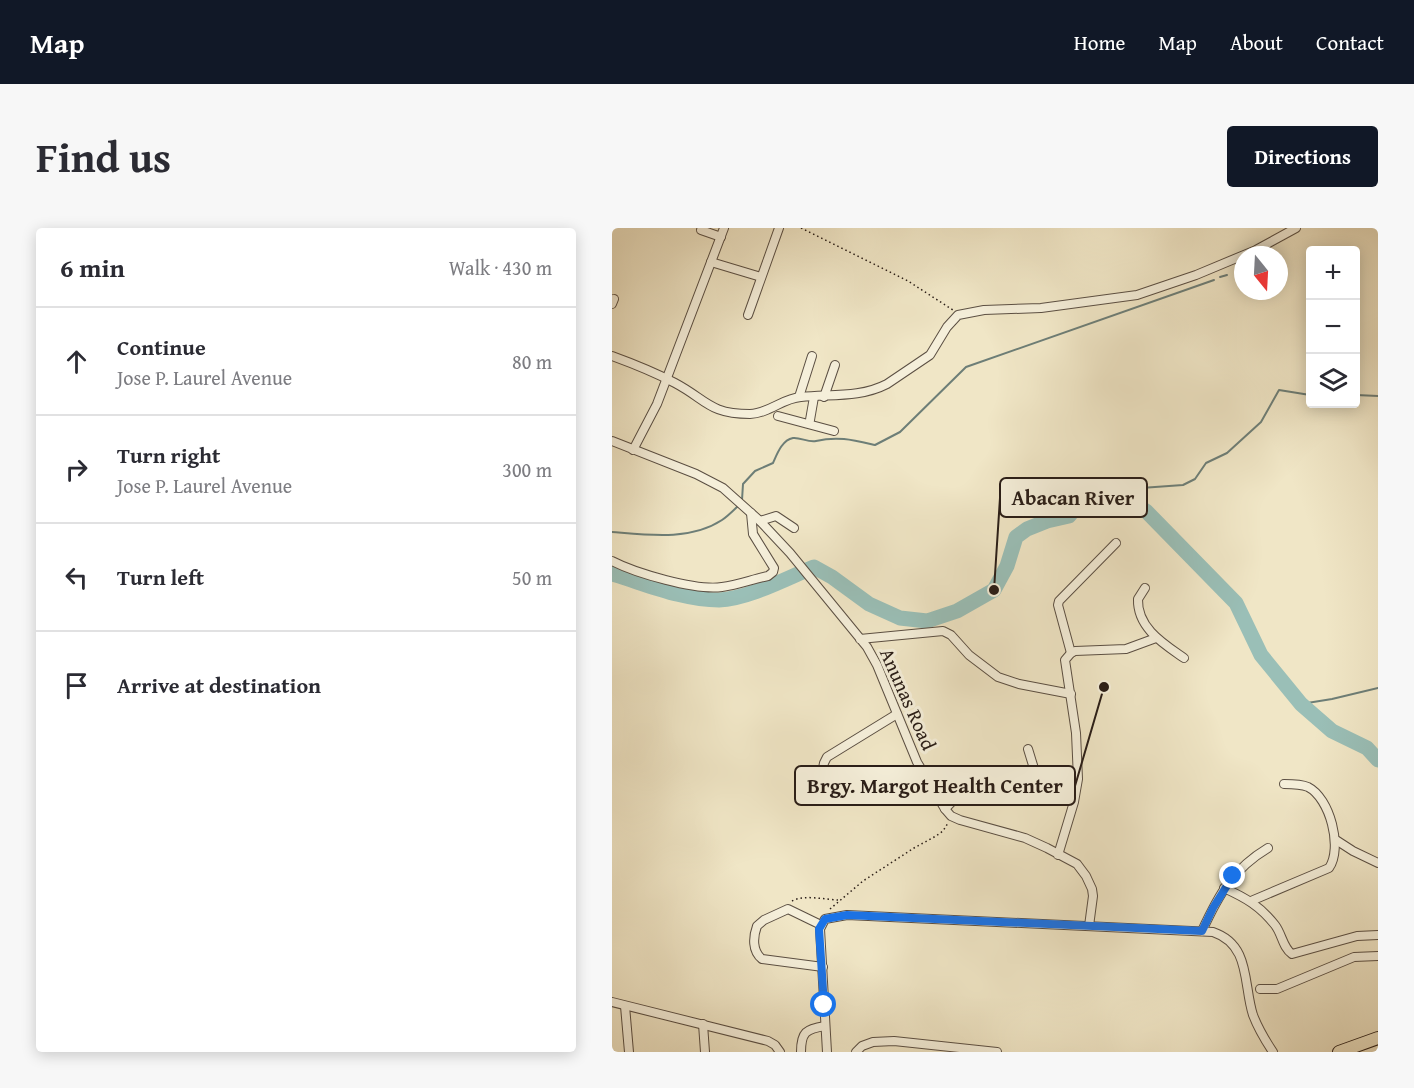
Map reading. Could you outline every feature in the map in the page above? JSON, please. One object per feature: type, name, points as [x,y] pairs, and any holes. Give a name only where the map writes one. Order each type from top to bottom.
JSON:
[{"type":"highway","points":[[1339,1052],[1378,1038]]},
{"type":"street","points":[[633,450],[667,379],[724,228]]},
{"type":"street","points":[[748,315],[779,228]]},
{"type":"street","points":[[775,413],[799,397],[824,397],[880,388],[930,355],[952,320],[965,312],[984,309],[1020,310],[1137,295],[1196,275],[1256,250],[1296,228]]},
{"type":"street","points":[[701,230],[720,237]]},
{"type":"street","points":[[711,262],[761,277]]},
{"type":"street","points":[[612,356],[667,379],[708,406],[722,412],[775,413],[834,431]]},
{"type":"street","points":[[799,397],[812,357]]},
{"type":"street","points":[[824,397],[835,365]]},
{"type":"street","points":[[810,420],[814,397]]},
{"type":"street","points":[[775,413],[781,426]]},
{"type":"street","name":"Anunas Road","points":[[612,441],[715,483],[760,521],[790,554],[824,593],[872,657],[918,762],[948,813]]},
{"type":"street","points":[[612,561],[645,574],[704,587],[722,587],[768,576],[774,568],[753,534],[750,512]]},
{"type":"street","points":[[760,521],[776,516],[794,528]]},
{"type":"street","points":[[1071,653],[1058,605],[1059,601],[1116,543]]},
{"type":"street","points":[[1145,588],[1138,600],[1141,616],[1156,639],[1184,658]]},
{"type":"street","points":[[860,639],[943,631],[951,635],[969,655],[998,677],[1019,684],[1071,694]]},
{"type":"street","points":[[1058,855],[1074,802],[1078,779],[1077,745],[1065,660],[1071,653],[1126,649],[1156,639]]},
{"type":"street","points":[[819,789],[827,757],[897,714]]},
{"type":"street","points":[[1028,749],[1036,775],[1031,782],[1016,790],[1004,792],[983,783],[974,782],[969,784],[948,813],[1025,838],[1077,864],[1090,883],[1093,896],[1089,926]]},
{"type":"street","points":[[1251,901],[1329,868],[1333,862],[1336,840],[1334,827],[1316,793],[1308,787],[1284,784]]},
{"type":"street","points":[[1336,840],[1353,852],[1378,863]]},
{"type":"street","points":[[1202,931],[1224,888],[1242,866],[1268,848]]},
{"type":"street","points":[[1224,888],[1251,901],[1276,927],[1287,950],[1292,954],[1358,936],[1378,935]]},
{"type":"street","points":[[823,967],[762,959],[757,955],[754,937],[757,926],[764,920],[788,909],[823,922],[847,915],[1213,932],[1228,939],[1239,953],[1254,1016],[1273,1052]]},
{"type":"street","points":[[823,922],[819,935],[823,967],[827,1052]]},
{"type":"street","points":[[1260,989],[1284,986],[1354,957],[1378,956]]},
{"type":"street","points":[[612,1002],[768,1041],[780,1052]]},
{"type":"street","points":[[625,1006],[629,1052]]},
{"type":"street","points":[[703,1024],[705,1052]]},
{"type":"street","points":[[801,1052],[801,1041],[804,1034],[812,1028],[825,1026]]},
{"type":"street","points":[[856,1052],[862,1046],[873,1042],[894,1041],[997,1052]]},
{"type":"path","points":[[801,228],[908,281],[954,311],[965,312]]},
{"type":"path","points":[[823,922],[826,914],[863,881],[943,831],[948,813]]},
{"type":"path","points":[[788,909],[792,901],[799,897],[841,899]]},
{"type":"waterway","points":[[1220,277],[1227,275]]},
{"type":"waterway","points":[[742,500],[743,484],[755,471],[773,463],[780,448],[789,439],[813,441],[839,439],[875,445],[900,432],[966,367],[1214,280]]},
{"type":"waterway","points":[[1113,490],[1183,485],[1195,479],[1206,463],[1227,453],[1261,422],[1279,390],[1306,394]]},
{"type":"waterway","points":[[1360,395],[1378,396]]},
{"type":"waterway","points":[[612,574],[678,594],[719,600],[755,592],[814,567],[869,604],[900,618],[927,621],[957,611],[994,590],[1007,566],[1016,537],[1027,529],[1069,516],[1083,499],[1100,491],[1113,490],[1146,511],[1236,603],[1261,655],[1301,704],[1332,731],[1367,748],[1378,760]]},
{"type":"waterway","points":[[612,532],[683,534],[710,527],[729,515],[739,505]]},
{"type":"waterway","points":[[1301,704],[1378,688]]},
{"type":"place","name":"Abacan River","points":[[994,590]]},
{"type":"place","name":"Brgy. Margot Health Center","points":[[1104,687]]},
{"type":"route","points":[[824,1005],[819,929],[825,919],[832,916],[1202,931],[1224,888],[1233,876]]}]
